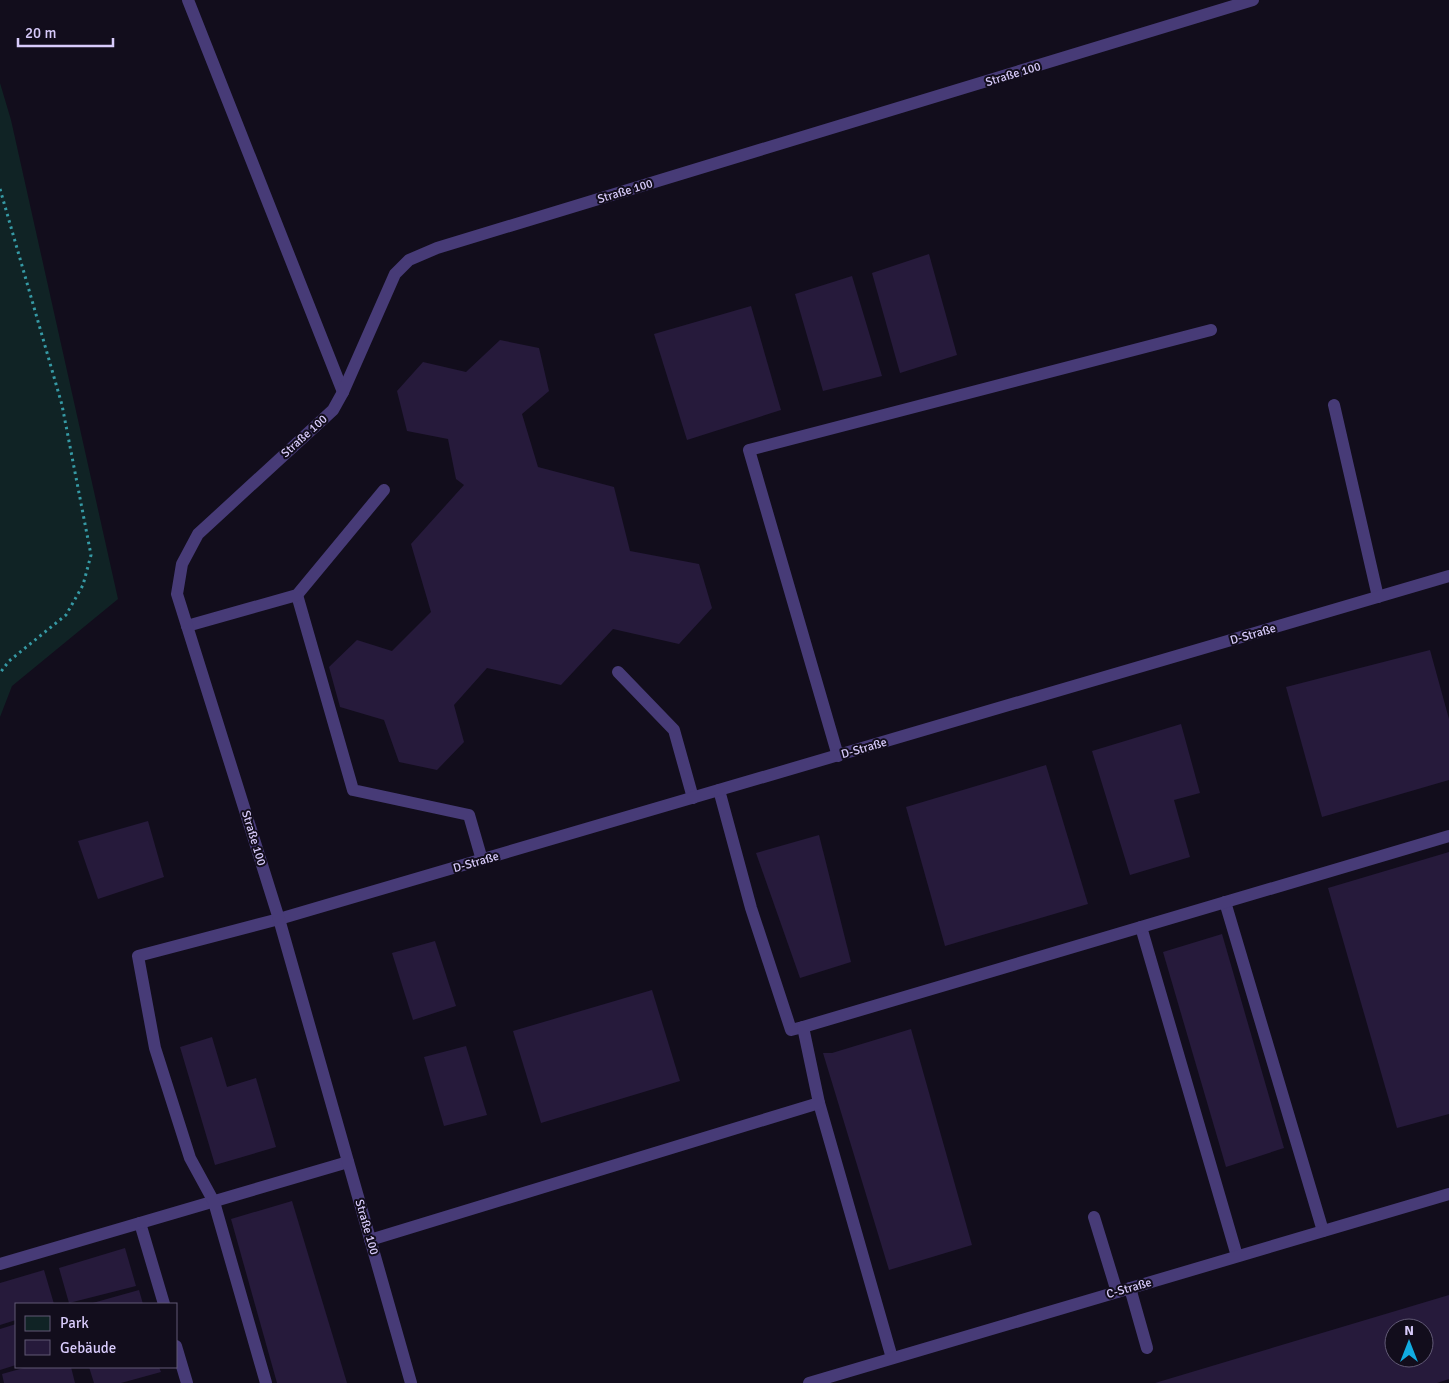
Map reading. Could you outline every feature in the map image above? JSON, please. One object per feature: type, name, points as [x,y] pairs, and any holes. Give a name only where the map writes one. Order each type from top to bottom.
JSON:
[{"type":"lane","points":[[188,0],[343,392]]},
{"type":"lane","name":"Straße 100","points":[[411,1383],[280,919],[177,594],[182,564],[198,534],[333,410],[343,392],[395,274],[409,260],[437,248],[1253,0]]},
{"type":"lane","points":[[838,756],[749,450],[1211,330]]},
{"type":"lane","points":[[1334,405],[1378,597]]},
{"type":"lane","points":[[188,626],[297,596],[384,490]]},
{"type":"lane","name":"D-Straße","points":[[214,1202],[190,1158],[155,1048],[138,956],[280,919],[1449,576]]},
{"type":"lane","points":[[297,596],[353,790],[469,814],[482,860]]},
{"type":"lane","points":[[618,672],[674,730],[693,798]]},
{"type":"lane","points":[[719,790],[751,908],[791,1030],[1449,836]]},
{"type":"lane","points":[[1224,902],[1323,1231]]},
{"type":"lane","points":[[1142,927],[1237,1256]]},
{"type":"lane","points":[[803,1027],[819,1103],[892,1358]]},
{"type":"lane","points":[[370,1240],[819,1103]]},
{"type":"lane","points":[[0,1264],[348,1162]]},
{"type":"lane","name":"C-Straße","points":[[809,1383],[1449,1194]]},
{"type":"lane","points":[[214,1202],[266,1383]]},
{"type":"lane","points":[[1094,1217],[1117,1292]]},
{"type":"lane","points":[[140,1223],[164,1303]]},
{"type":"lane","points":[[1130,1288],[1148,1348]]},
{"type":"lane","points":[[178,1353],[187,1383]]},
{"type":"path","points":[[0,189],[62,405],[91,554],[83,585],[66,615],[9,661],[0,672]]},
{"type":"green space","points":[[0,83],[11,120],[118,599],[12,686],[0,717]]},
{"type":"building","points":[[929,254],[957,355],[900,373],[872,273]]},
{"type":"building","points":[[852,276],[882,376],[823,391],[795,294]]},
{"type":"building","points":[[751,306],[781,410],[687,440],[654,334]]},
{"type":"building","points":[[500,340],[539,348],[549,391],[522,414],[538,467],[614,487],[630,551],[699,564],[712,608],[679,644],[613,629],[561,685],[487,668],[454,705],[464,742],[437,770],[399,762],[384,720],[340,707],[329,667],[357,640],[392,651],[431,612],[411,544],[464,485],[456,479],[448,439],[407,431],[397,391],[423,362],[466,372]]},
{"type":"building","points":[[1430,650],[1449,719],[1449,780],[1322,817],[1286,687]]},
{"type":"building","points":[[1181,724],[1200,793],[1174,800],[1190,857],[1130,875],[1092,751]]},
{"type":"building","points":[[1046,765],[1088,904],[945,946],[906,807]]},
{"type":"building","points":[[148,821],[164,877],[98,899],[78,841]]},
{"type":"building","points":[[819,835],[851,962],[800,978],[756,853]]},
{"type":"building","points":[[1449,852],[1449,1114],[1397,1128],[1328,888]]},
{"type":"building","points":[[1222,934],[1284,1148],[1226,1167],[1163,952]]},
{"type":"building","points":[[435,941],[456,1006],[413,1020],[392,953]]},
{"type":"building","points":[[652,990],[680,1081],[541,1123],[513,1031]]},
{"type":"building","points":[[911,1029],[972,1245],[889,1270],[823,1053],[832,1053]]},
{"type":"building","points":[[212,1037],[227,1087],[256,1078],[276,1147],[215,1165],[180,1047]]},
{"type":"building","points":[[466,1046],[487,1115],[444,1126],[424,1057]]},
{"type":"building","points":[[292,1201],[347,1383],[277,1383],[231,1219]]},
{"type":"building","points":[[125,1248],[136,1286],[69,1303],[59,1268]]},
{"type":"building","points":[[44,1270],[54,1303],[15,1303],[15,1320],[0,1325],[0,1283]]},
{"type":"building","points":[[139,1290],[143,1303],[93,1303]]},
{"type":"building","points":[[1449,1295],[1449,1379],[1437,1383],[1155,1383]]},
{"type":"building","points":[[15,1324],[15,1365],[0,1370],[0,1329]]},
{"type":"building","points":[[23,1368],[71,1368],[75,1383],[4,1383],[2,1374]]},
{"type":"building","points":[[89,1368],[159,1368],[161,1372],[121,1383],[94,1383]]}]
